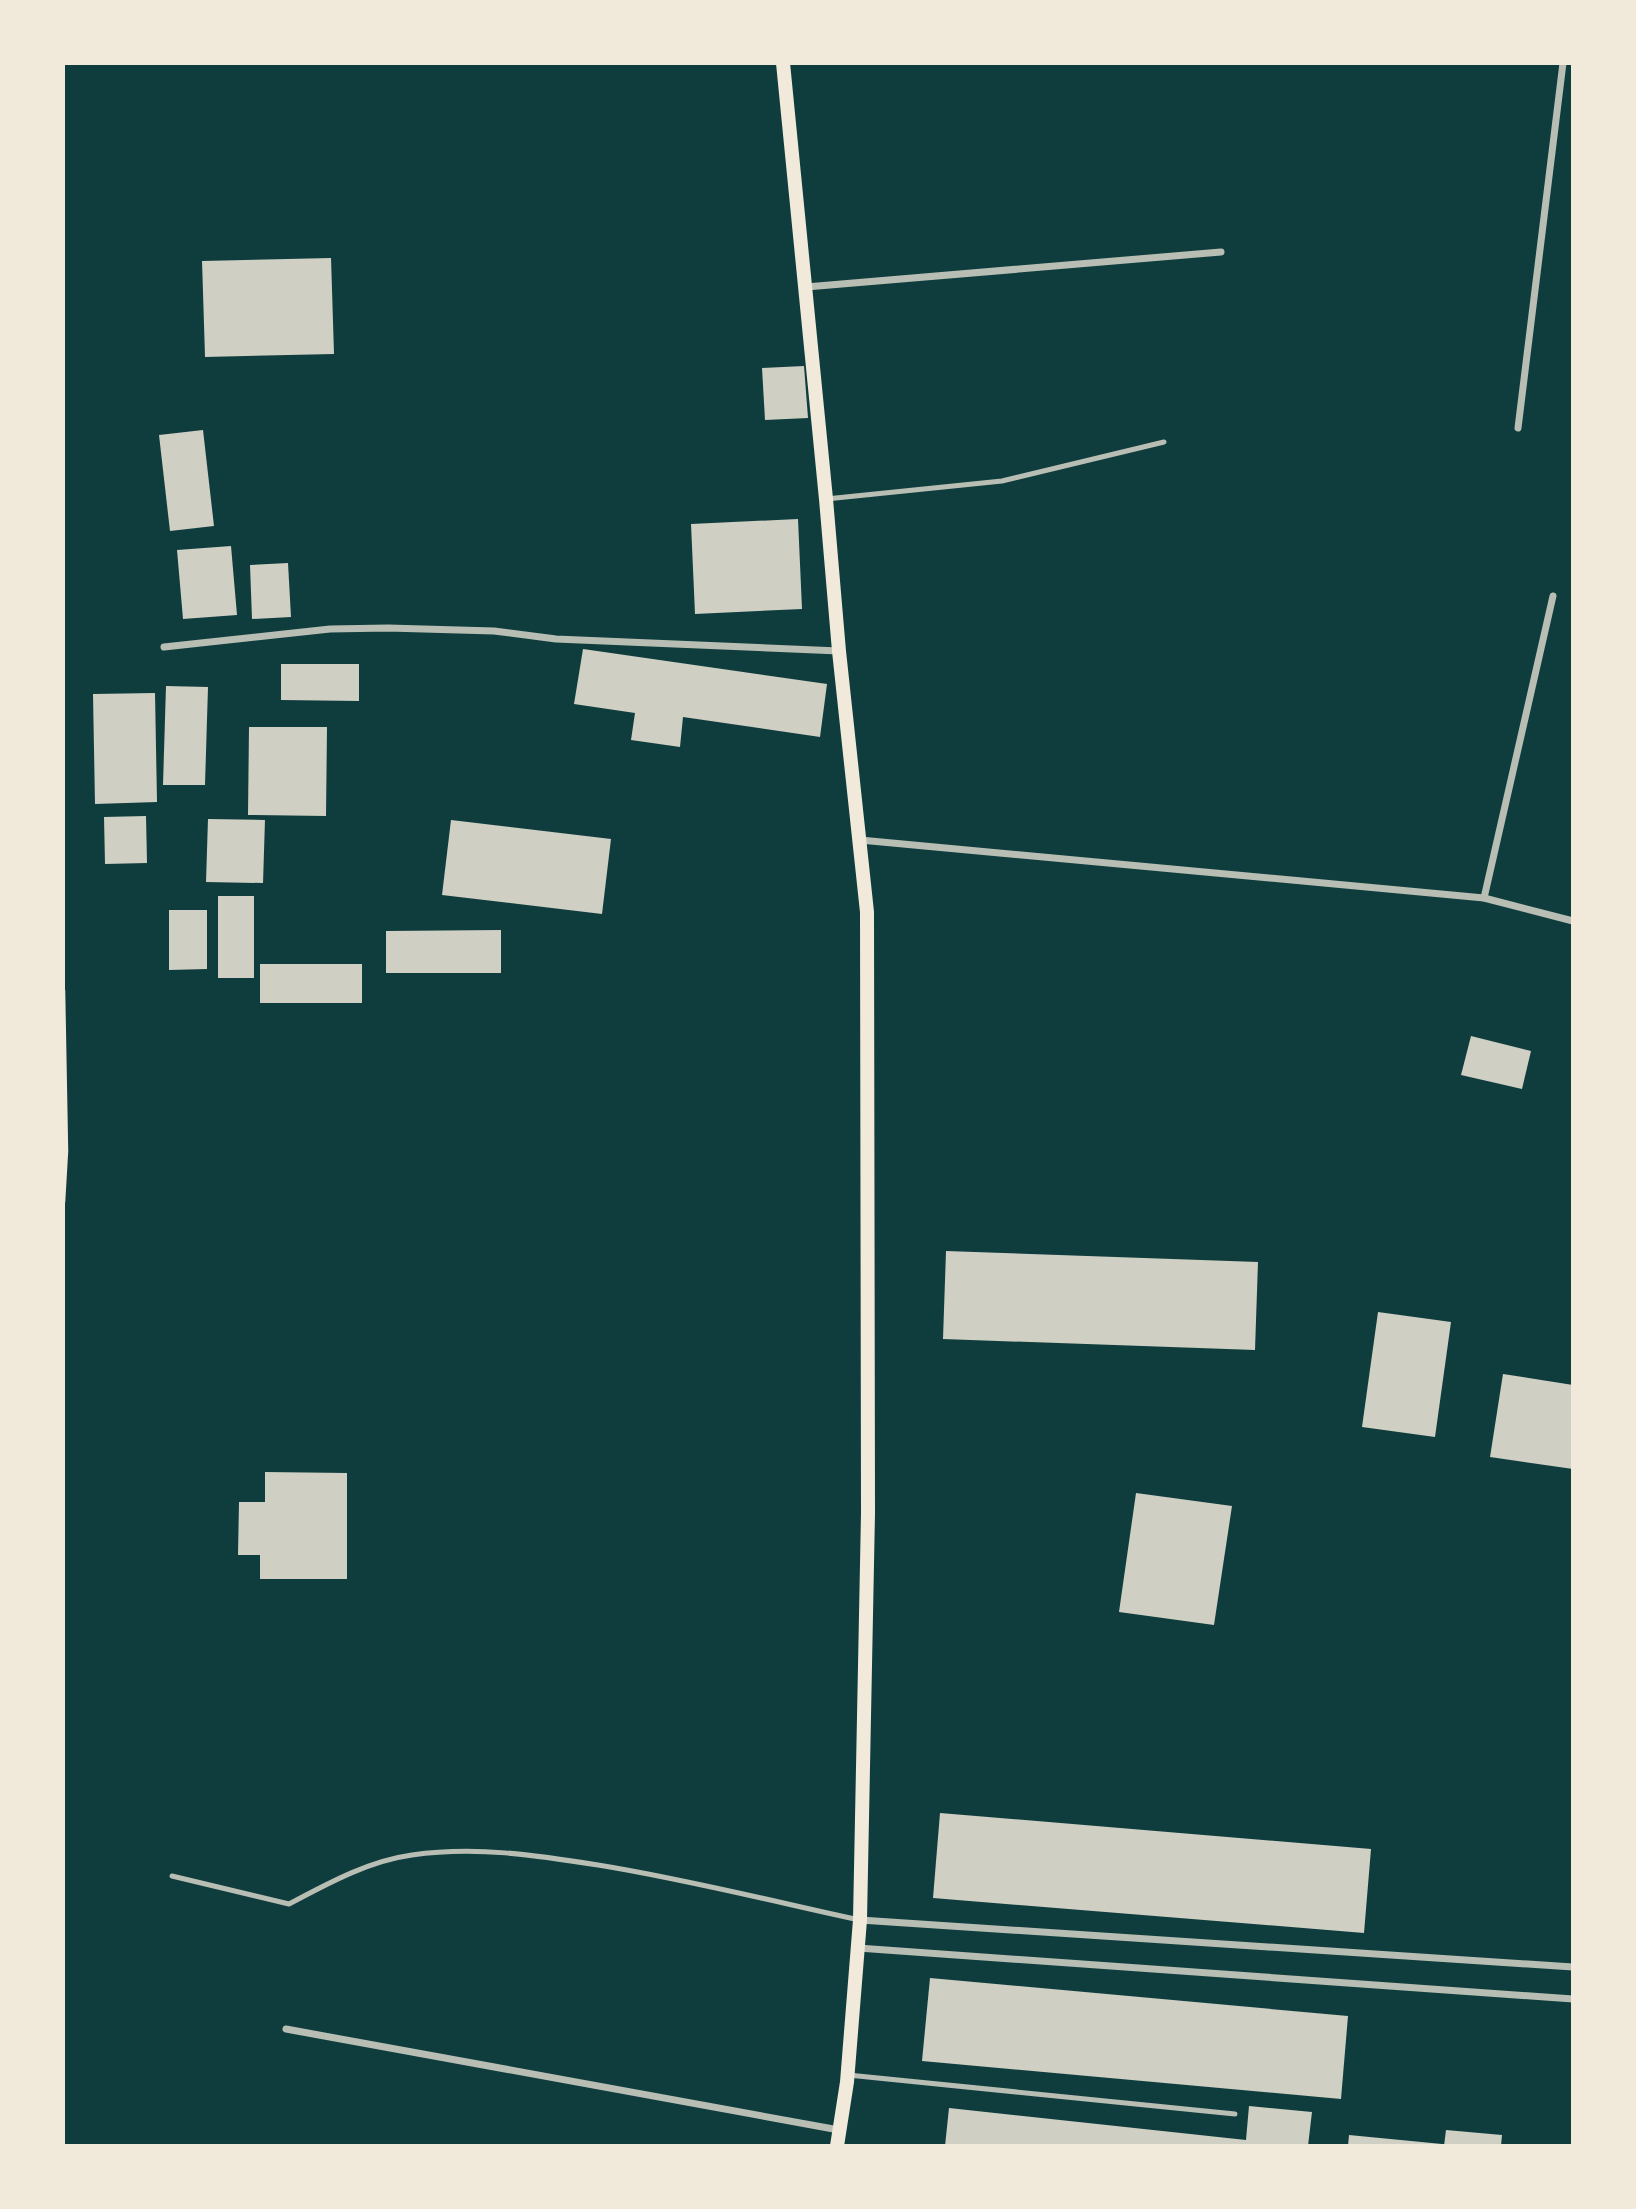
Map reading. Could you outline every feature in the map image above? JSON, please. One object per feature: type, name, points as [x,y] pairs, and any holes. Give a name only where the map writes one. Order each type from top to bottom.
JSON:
[{"type":"main road","points":[[783,63],[839,651],[867,912],[868,1513],[860,1920],[848,2074],[837,2146]]},
{"type":"street","points":[[1518,428],[1563,63]]},
{"type":"street","points":[[806,287],[1221,251]]},
{"type":"street","points":[[1484,898],[1553,596]]},
{"type":"street","points":[[164,647],[330,629],[388,628],[494,631],[556,639],[839,651]]},
{"type":"street","points":[[860,840],[1484,898],[1573,921]]},
{"type":"street","points":[[860,1920],[1573,1967]]},
{"type":"street","points":[[858,1948],[1573,1998]]},
{"type":"street","points":[[286,2029],[840,2131]]},
{"type":"lane","points":[[826,499],[1002,481],[1164,442]]},
{"type":"lane","points":[[172,1876],[289,1904],[349,1873],[385,1862],[409,1855],[473,1849],[546,1856],[637,1871],[860,1920]]},
{"type":"lane","points":[[848,2074],[1236,2114]]},
{"type":"path","points":[[63,990],[66,1151],[63,1202]]},
{"type":"building","points":[[331,258],[334,354],[205,357],[202,261]]},
{"type":"building","points":[[804,366],[808,418],[765,420],[762,368]]},
{"type":"building","points":[[203,430],[214,526],[170,531],[159,435]]},
{"type":"building","points":[[798,519],[802,609],[695,614],[691,524]]},
{"type":"building","points":[[231,546],[237,615],[183,619],[177,550]]},
{"type":"building","points":[[288,563],[291,617],[252,619],[250,565]]},
{"type":"building","points":[[583,649],[827,684],[820,737],[683,717],[680,747],[631,740],[635,713],[574,704]]},
{"type":"building","points":[[281,664],[359,664],[359,701],[281,700]]},
{"type":"building","points":[[166,686],[208,687],[205,785],[163,785]]},
{"type":"building","points":[[155,693],[157,802],[95,804],[93,694]]},
{"type":"building","points":[[249,727],[327,727],[326,816],[248,815]]},
{"type":"building","points":[[146,816],[147,863],[105,864],[104,817]]},
{"type":"building","points":[[208,819],[265,820],[263,883],[206,882]]},
{"type":"building","points":[[451,820],[611,839],[602,914],[442,895]]},
{"type":"building","points":[[218,896],[254,896],[254,978],[218,978]]},
{"type":"building","points":[[169,910],[207,910],[207,969],[169,970]]},
{"type":"building","points":[[501,930],[501,973],[386,973],[386,931]]},
{"type":"building","points":[[260,964],[362,964],[362,1003],[260,1003]]},
{"type":"building","points":[[1471,1036],[1531,1051],[1522,1089],[1461,1075]]},
{"type":"building","points":[[946,1251],[1258,1262],[1255,1350],[943,1339]]},
{"type":"building","points":[[1378,1312],[1451,1322],[1435,1437],[1362,1427]]},
{"type":"building","points":[[1503,1374],[1573,1385],[1573,1469],[1490,1457]]},
{"type":"building","points":[[265,1472],[347,1473],[347,1579],[260,1579],[260,1555],[238,1555],[239,1502],[265,1502]]},
{"type":"building","points":[[1136,1493],[1232,1506],[1214,1625],[1119,1612]]},
{"type":"building","points":[[940,1813],[1371,1849],[1364,1933],[933,1898]]},
{"type":"building","points":[[930,1978],[1348,2016],[1341,2099],[922,2061]]},
{"type":"building","points":[[1249,2106],[1312,2112],[1308,2146],[945,2146],[949,2108],[1246,2140]]},
{"type":"building","points":[[1446,2130],[1502,2135],[1501,2146],[1444,2146]]},
{"type":"building","points":[[1349,2135],[1442,2144],[1442,2146],[1348,2146]]}]
